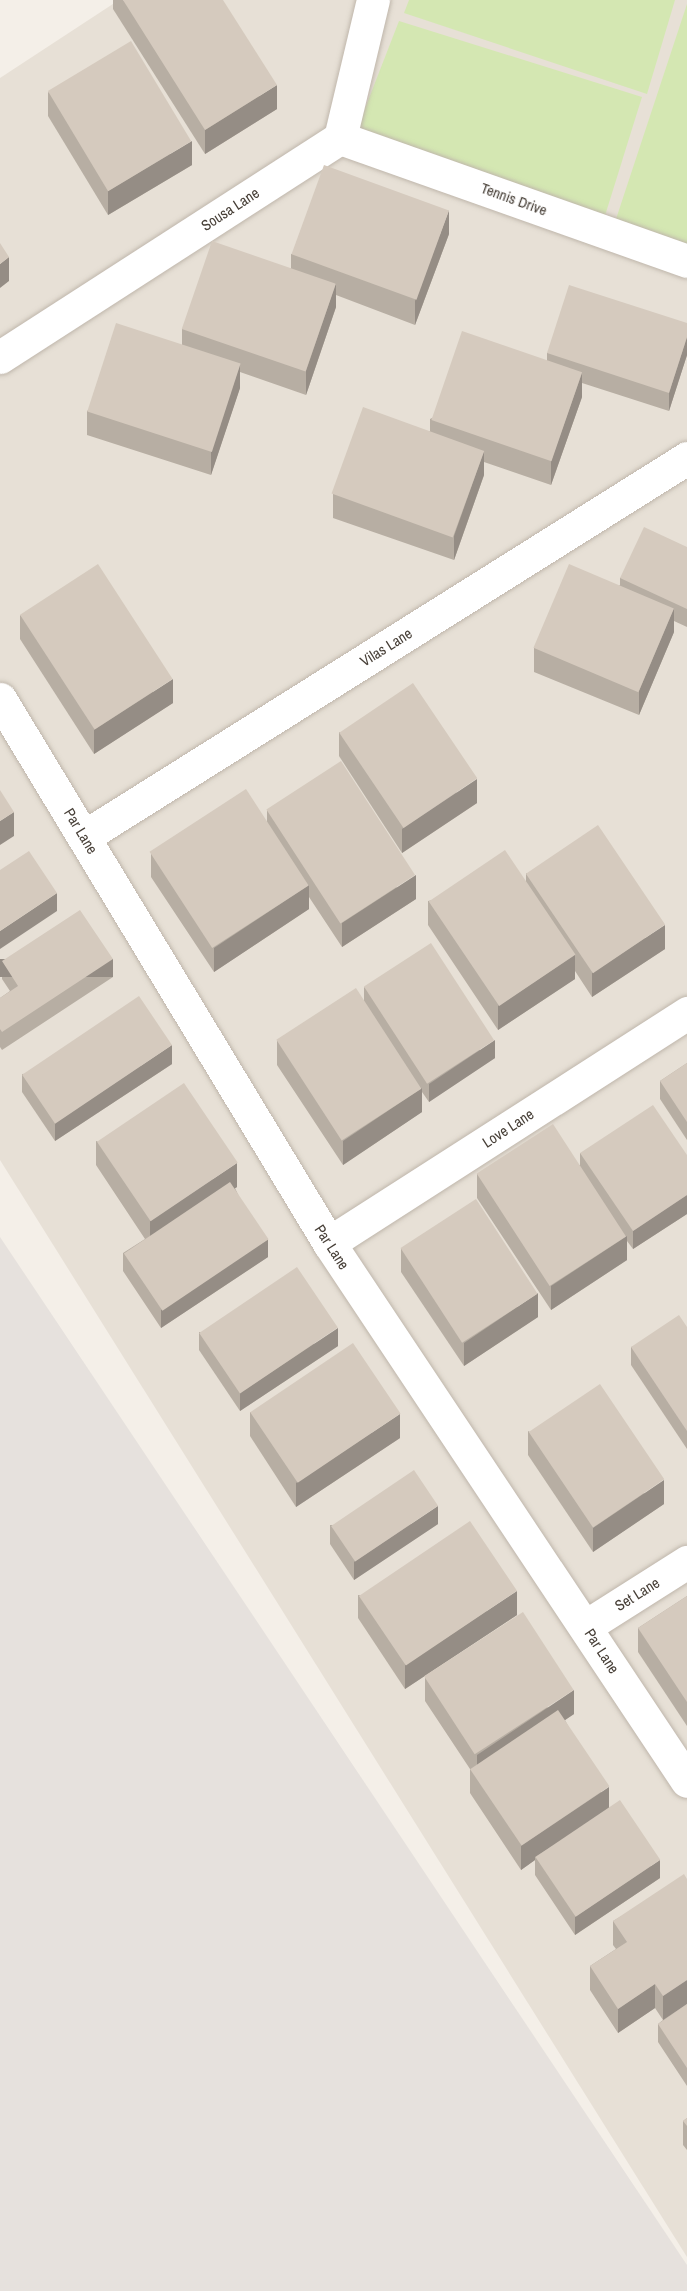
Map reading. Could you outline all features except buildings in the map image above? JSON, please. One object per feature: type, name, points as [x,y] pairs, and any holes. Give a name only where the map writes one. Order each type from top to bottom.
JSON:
[{"type":"street","points":[[340,138],[373,0]]},
{"type":"street","name":"Tennis Drive","points":[[340,138],[687,261]]},
{"type":"street","name":"Sousa Lane","points":[[0,357],[340,138]]},
{"type":"street","name":"Vilas Lane","points":[[85,836],[687,458]]},
{"type":"street","name":"Par Lane","points":[[0,699],[85,836],[329,1243],[687,1781]]},
{"type":"street","name":"Love Lane","points":[[329,1243],[687,1013]]},
{"type":"street","name":"Set Lane","points":[[586,1626],[687,1562]]},
{"type":"shaded area","points":[[119,0],[687,0],[687,2257],[0,1160],[0,78]]},
{"type":"shaded area","points":[[0,1237],[687,2265],[687,2291],[0,2291]]},
{"type":"green space","points":[[409,0],[675,0],[647,94],[404,13]]},
{"type":"green space","points":[[687,4],[687,247],[615,222]]},
{"type":"green space","points":[[399,21],[642,97],[603,222],[357,129]]}]
